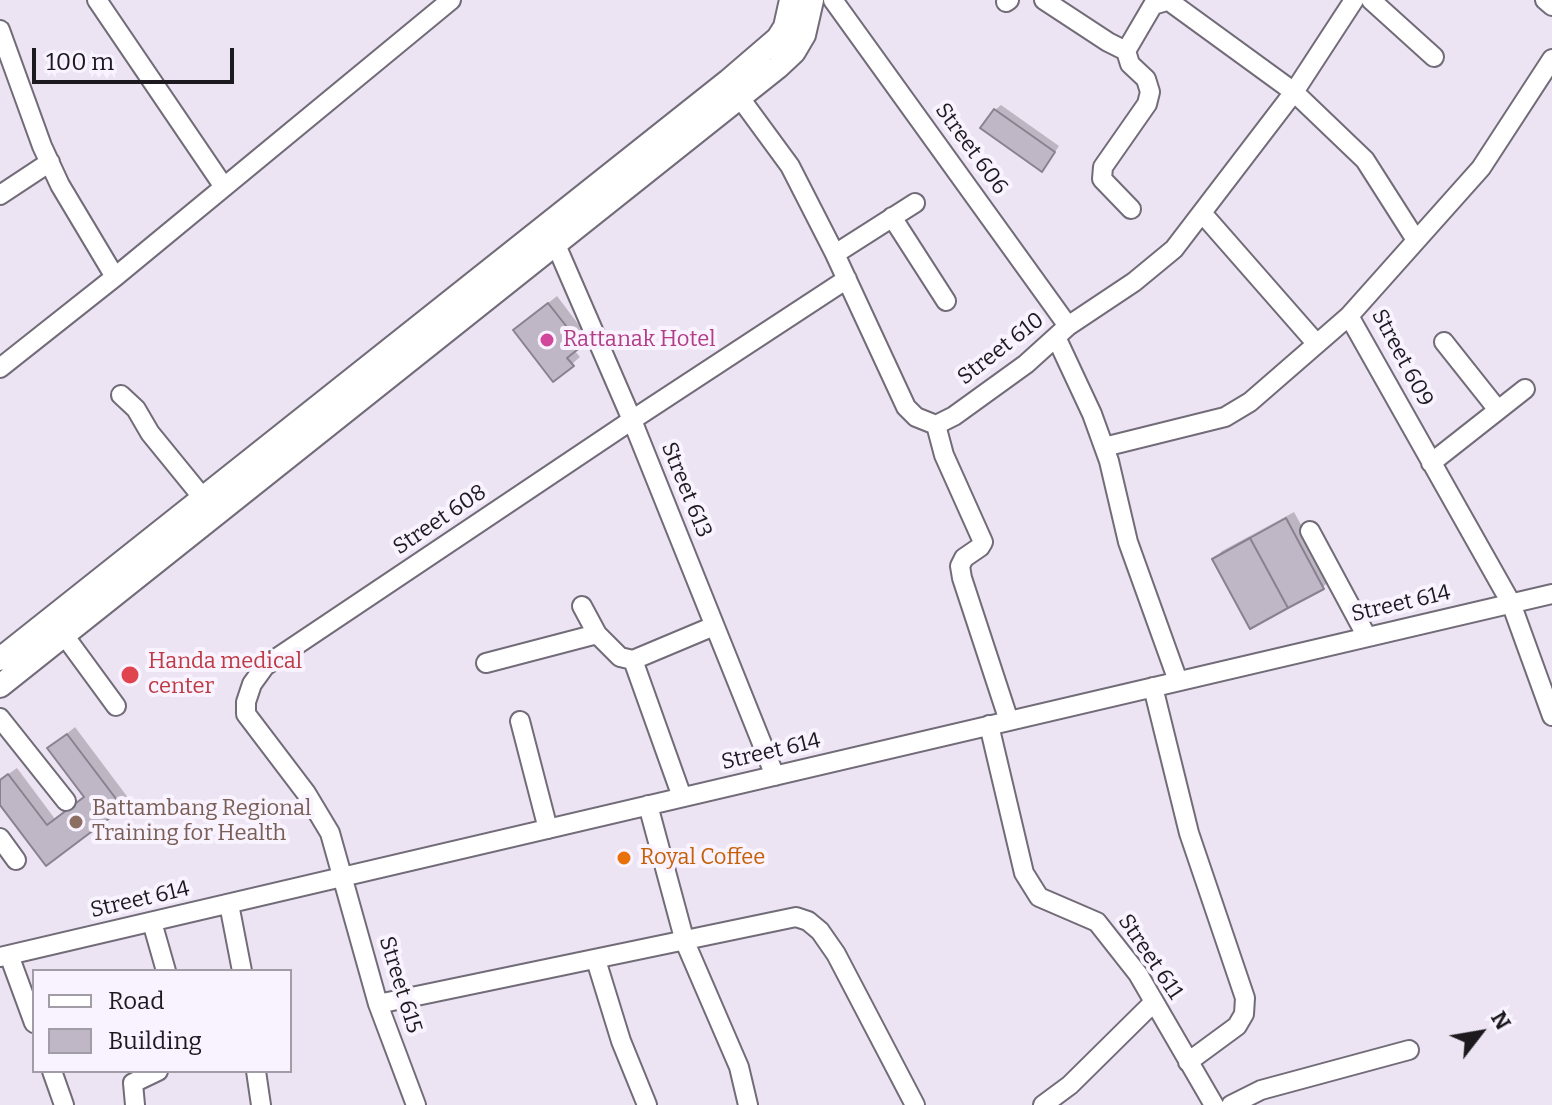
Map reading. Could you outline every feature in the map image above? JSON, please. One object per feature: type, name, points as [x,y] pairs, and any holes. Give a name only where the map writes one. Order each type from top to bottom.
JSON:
[{"type":"main road","points":[[734,89],[778,38],[785,27],[791,0]]},
{"type":"main road","points":[[0,686],[552,234],[734,89],[794,52],[804,35],[812,0]]},
{"type":"main road","points":[[0,659],[203,498],[552,234]]},
{"type":"street","points":[[97,0],[224,187]]},
{"type":"street","points":[[0,368],[451,0]]},
{"type":"street","name":"Street 606","points":[[833,0],[1062,332],[1104,447],[1128,542],[1178,681]]},
{"type":"street","points":[[1044,0],[1126,51],[1130,64],[1146,79],[1150,92],[1147,104],[1103,167],[1102,179],[1131,209]]},
{"type":"street","name":"Street 610","points":[[936,425],[954,416],[1026,364],[1062,332],[1134,282],[1174,249],[1294,92],[1354,0]]},
{"type":"street","points":[[1371,0],[1434,57]]},
{"type":"street","points":[[1545,0],[1552,6]]},
{"type":"street","points":[[1126,51],[1159,1],[1294,92],[1365,160],[1416,240]]},
{"type":"street","points":[[0,30],[50,162],[78,219],[115,277]]},
{"type":"street","name":"Street 609","points":[[1552,59],[1481,168],[1349,316],[1511,603],[1552,716]]},
{"type":"street","points":[[734,89],[790,166],[906,407],[916,417],[936,425],[944,455],[983,542],[964,558],[960,566],[1009,721]]},
{"type":"street","points":[[0,195],[50,162]]},
{"type":"street","points":[[835,254],[915,203]]},
{"type":"street","points":[[1202,213],[1316,343]]},
{"type":"street","points":[[892,217],[946,301]]},
{"type":"street","name":"Street 613","points":[[552,234],[632,420],[775,776]]},
{"type":"street","name":"Street 608","points":[[344,877],[330,833],[306,793],[246,714],[252,684],[265,666],[847,279]]},
{"type":"street","points":[[1104,447],[1225,417],[1250,402],[1349,316]]},
{"type":"street","points":[[1444,342],[1498,410]]},
{"type":"street","points":[[1431,463],[1525,389]]},
{"type":"street","points":[[121,395],[136,409],[150,433],[203,498]]},
{"type":"street","points":[[1310,531],[1367,637]]},
{"type":"street","name":"Street 614","points":[[5,956],[1552,594]]},
{"type":"street","points":[[582,606],[597,634],[620,657],[633,660],[714,626]]},
{"type":"street","points":[[486,663],[597,634]]},
{"type":"street","points":[[64,635],[116,706]]},
{"type":"street","points":[[633,660],[682,797]]},
{"type":"street","points":[[1153,687],[1189,833],[1245,998],[1244,1014],[1237,1026],[1188,1062]]},
{"type":"street","points":[[0,718],[66,801]]},
{"type":"street","points":[[520,721],[548,829]]},
{"type":"street","name":"Street 611","points":[[989,725],[1024,873],[1039,897],[1097,922],[1138,974],[1214,1105]]},
{"type":"street","points":[[648,805],[685,942],[739,1067],[748,1105]]},
{"type":"street","points":[[0,838],[16,860]]},
{"type":"street","name":"Street 615","points":[[344,877],[378,1004],[416,1105]]},
{"type":"street","points":[[229,904],[242,969]]},
{"type":"street","points":[[378,1004],[796,917],[808,921],[820,931],[836,954],[915,1105]]},
{"type":"street","points":[[152,922],[165,969]]},
{"type":"street","points":[[5,956],[32,1018]]},
{"type":"street","points":[[596,960],[621,1041],[647,1105]]},
{"type":"street","points":[[1043,1105],[1070,1085],[1154,1002]]},
{"type":"street","points":[[1231,1105],[1261,1090],[1409,1050]]},
{"type":"street","points":[[53,1073],[64,1105]]},
{"type":"street","points":[[135,1105],[133,1083],[154,1073]]},
{"type":"street","points":[[256,1073],[261,1105]]},
{"type":"building","points":[[994,109],[1055,152],[1042,172],[980,128]]},
{"type":"building","points":[[548,303],[582,346],[567,358],[574,366],[553,382],[513,330]]},
{"type":"building","points":[[1286,518],[1324,589],[1288,608],[1250,538]]},
{"type":"building","points":[[1250,538],[1288,608],[1250,629],[1212,559]]},
{"type":"building","points":[[67,734],[123,808],[46,866],[0,805],[0,780],[8,774],[47,825],[84,797],[47,748]]},
{"type":"place","name":"Rattanak Hotel","points":[[547,340]]},
{"type":"place","name":"Handa medical center","points":[[130,675]]},
{"type":"place","name":"Battambang Regional Training for Health","points":[[76,822]]},
{"type":"place","name":"Royal Coffee","points":[[624,858]]}]
